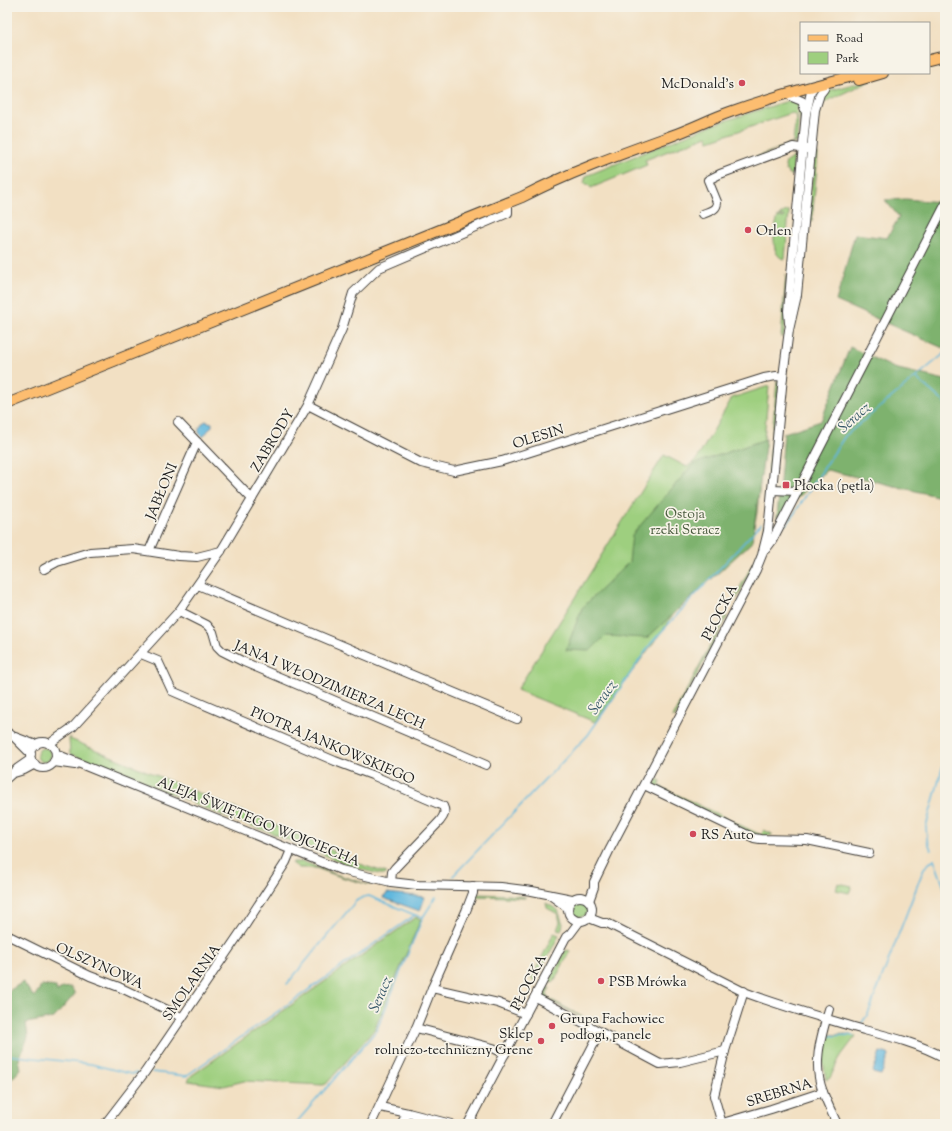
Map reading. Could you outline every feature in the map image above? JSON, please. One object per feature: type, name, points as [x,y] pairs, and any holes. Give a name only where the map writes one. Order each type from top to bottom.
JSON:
[{"type":"main road","points":[[930,60],[945,56]]},
{"type":"main road","points":[[707,122],[792,97],[862,74]]},
{"type":"main road","points":[[7,404],[522,196],[539,192],[577,177],[642,150],[670,136],[755,103],[879,74]]},
{"type":"street","name":"PŁOCKA","points":[[581,897],[594,882],[754,574],[762,555],[768,531],[789,330],[797,295],[807,148],[806,113],[816,89],[820,94],[807,148]]},
{"type":"street","points":[[792,97],[802,102],[806,113]]},
{"type":"street","points":[[703,214],[714,209],[717,205],[708,180],[720,174],[793,147],[807,148]]},
{"type":"street","name":"ZABRODY","points":[[53,752],[70,730],[179,611],[221,551],[308,405],[342,329],[353,293],[380,268],[508,213],[508,202]]},
{"type":"street","points":[[762,555],[772,541],[945,205]]},
{"type":"street","name":"PŁOCKA","points":[[789,330],[788,312],[792,264],[802,206]]},
{"type":"street","points":[[792,264],[800,262]]},
{"type":"street","name":"OLESIN","points":[[308,405],[422,464],[454,471],[502,461],[764,378],[776,376],[783,377]]},
{"type":"street","points":[[178,422],[252,499]]},
{"type":"street","name":"JABŁONI","points":[[149,551],[197,442]]},
{"type":"street","points":[[772,490],[797,491]]},
{"type":"street","points":[[44,569],[57,562],[90,552],[133,549],[179,556],[197,556],[221,551]]},
{"type":"street","points":[[198,585],[517,719]]},
{"type":"street","name":"JANA I WŁODZIMIERZA LECH","points":[[179,611],[207,625],[213,632],[217,646],[222,651],[251,665],[486,765]]},
{"type":"street","name":"PIOTRA JANKOWSKIEGO","points":[[140,654],[158,661],[172,691],[443,806],[445,810],[440,821],[395,868],[392,872],[391,882]]},
{"type":"street","points":[[7,732],[14,737],[38,767],[49,767],[53,752],[42,743],[36,745],[14,737]]},
{"type":"street","points":[[10,776],[24,770],[32,759],[36,745]]},
{"type":"street","name":"ALEJA ŚWIĘTEGO WOJCIECHA","points":[[53,752],[341,870],[391,882],[417,885],[520,889],[550,896],[572,899]]},
{"type":"street","points":[[644,784],[754,838],[807,840],[869,853]]},
{"type":"street","name":"SMOLARNIA","points":[[105,1124],[145,1072],[182,1018],[244,927],[286,862],[292,850]]},
{"type":"street","name":"PŁOCKA","points":[[589,901],[594,887],[594,882]]},
{"type":"street","points":[[372,1124],[416,1028],[466,911],[473,893],[473,886]]},
{"type":"street","name":"ALEJA ŚWIĘTEGO WOJCIECHA","points":[[550,896],[568,908]]},
{"type":"street","points":[[581,897],[589,901],[592,905],[591,914],[585,921],[579,922],[570,917],[568,908],[572,899],[581,897]]},
{"type":"street","points":[[591,914],[602,923],[607,923],[767,1001],[909,1042],[945,1058]]},
{"type":"street","name":"PŁOCKA","points":[[566,937],[570,917]]},
{"type":"street","name":"PŁOCKA","points":[[468,1124],[566,937],[579,922]]},
{"type":"street","name":"OLSZYNOWA","points":[[7,935],[90,976],[119,987],[182,1018]]},
{"type":"street","points":[[432,988],[498,1003],[526,1014]]},
{"type":"street","points":[[721,1124],[714,1096],[725,1051],[744,991]]},
{"type":"street","points":[[535,997],[660,1064],[680,1062],[725,1051]]},
{"type":"street","points":[[829,1010],[817,1055],[818,1075],[822,1092],[837,1124]]},
{"type":"street","points":[[416,1028],[493,1048],[505,1054]]},
{"type":"street","points":[[552,1124],[600,1032]]},
{"type":"street","name":"SREBRNA","points":[[721,1124],[822,1092]]},
{"type":"street","points":[[380,1107],[408,1112],[451,1124]]},
{"type":"street","points":[[401,1124],[408,1112]]},
{"type":"green space","points":[[873,79],[819,105],[819,100],[827,91]]},
{"type":"green space","points":[[791,100],[799,103],[802,112],[802,127],[798,107],[796,108],[798,123],[797,142],[754,159],[793,143],[796,116],[792,113],[709,141],[707,136],[645,160],[647,165],[591,188],[588,184],[584,183],[586,176],[712,125]]},
{"type":"green space","points":[[818,154],[812,222],[808,220],[814,156]]},
{"type":"green space","points":[[794,157],[792,176],[786,171],[785,166],[786,162]]},
{"type":"green space","points":[[906,199],[940,202],[945,199],[945,345],[943,348],[836,301],[855,234],[887,238],[899,217],[885,200]]},
{"type":"green space","points":[[786,211],[789,211],[785,259],[780,257],[777,253],[774,235],[778,217],[784,218],[784,216],[779,216]]},
{"type":"green space","points":[[786,274],[786,312],[784,335],[781,338]]},
{"type":"green space","points":[[850,347],[894,368],[945,380],[945,498],[827,470],[777,518],[784,433],[821,421]]},
{"type":"green space","points":[[777,381],[779,386],[767,516],[765,528],[762,540],[767,513],[766,497]]},
{"type":"green space","name":"Ostoja rzeki Seracz","points":[[769,386],[757,513],[753,531],[685,597],[665,627],[595,722],[517,690],[664,455],[687,467],[697,459],[732,398]]},
{"type":"green space","points":[[766,439],[752,542],[647,638],[605,636],[590,651],[566,650],[582,608],[629,562],[632,535],[693,464]]},
{"type":"green space","points":[[759,552],[743,587],[737,598],[735,597]]},
{"type":"green space","points":[[726,615],[727,617],[675,717],[672,718]]},
{"type":"green space","points":[[71,736],[70,739],[306,838],[365,866],[387,873],[385,875],[346,864],[269,832],[228,818],[116,770],[70,754],[69,739]]},
{"type":"green space","points":[[44,748],[49,750],[51,755],[49,760],[44,762],[39,760],[37,755],[39,750]]},
{"type":"green space","points":[[657,779],[661,781],[659,786],[761,835],[764,830],[772,835],[760,837],[653,787]]},
{"type":"green space","points":[[304,862],[370,885],[341,877],[316,868],[299,868],[292,863]]},
{"type":"green space","points":[[838,883],[852,886],[849,893],[836,890]]},
{"type":"green space","points":[[476,894],[508,895],[525,898],[479,896],[476,898],[473,905],[472,903]]},
{"type":"green space","points":[[580,901],[586,903],[588,909],[586,915],[580,917],[574,915],[572,909],[574,903]]},
{"type":"green space","points":[[546,903],[558,910],[563,924],[561,931],[557,930],[560,922],[558,914],[547,908]]},
{"type":"green space","points":[[416,917],[421,919],[374,1030],[326,1084],[244,1081],[224,1086],[188,1081],[191,1076]]},
{"type":"green space","points":[[554,933],[559,935],[535,982],[531,979]]},
{"type":"green space","points":[[565,951],[570,951],[553,983],[549,981]]},
{"type":"green space","points":[[23,982],[34,997],[42,985],[56,987],[57,992],[62,988],[71,987],[75,994],[54,1018],[26,1023],[28,1037],[19,1059],[21,1069],[7,1084],[7,992]]},
{"type":"green space","points":[[546,988],[550,988],[547,993],[548,998],[588,1020],[590,1018],[594,1018],[592,1023],[545,998],[543,994]]},
{"type":"green space","points":[[846,1034],[856,1036],[840,1057],[830,1078],[826,1080],[823,1061],[827,1037],[828,1035]]},
{"type":"water","points":[[205,421],[212,423],[212,426],[203,437],[199,433],[199,428]]},
{"type":"water","points":[[387,893],[425,897],[420,911],[383,898]]},
{"type":"water","points":[[880,1052],[888,1054],[889,1056],[881,1075],[873,1073]]},
{"type":"waterway","name":"Seracz","points":[[784,525],[788,523],[845,436],[945,353]]},
{"type":"waterway","points":[[916,378],[945,403]]},
{"type":"waterway","name":"Seracz","points":[[453,876],[588,735],[652,642],[761,524]]},
{"type":"waterway","points":[[931,850],[927,839],[926,827],[945,758]]},
{"type":"waterway","points":[[934,859],[945,890]]},
{"type":"waterway","points":[[861,1024],[868,1014],[924,868],[934,859]]},
{"type":"waterway","points":[[287,984],[356,901],[363,897],[369,896],[415,915]]},
{"type":"waterway","name":"Seracz","points":[[295,1124],[376,1031],[423,917],[436,897]]},
{"type":"waterway","points":[[152,1072],[186,1076],[415,915],[423,917]]},
{"type":"waterway","points":[[829,1036],[854,1036]]},
{"type":"waterway","points":[[7,1055],[91,1064],[131,1074],[137,1073]]},
{"type":"place","name":"McDonald's","points":[[742,83]]},
{"type":"place","name":"Orlen","points":[[748,230]]},
{"type":"place","name":"Płocka (pętla)","points":[[786,485]]},
{"type":"place","name":"RS Auto","points":[[693,834]]},
{"type":"place","name":"PSB Mrówka","points":[[601,981]]},
{"type":"place","name":"Grupa Fachowiec podłogi, panele","points":[[552,1026]]},
{"type":"place","name":"Sklep rolniczo-techniczny Grene","points":[[541,1041]]}]
